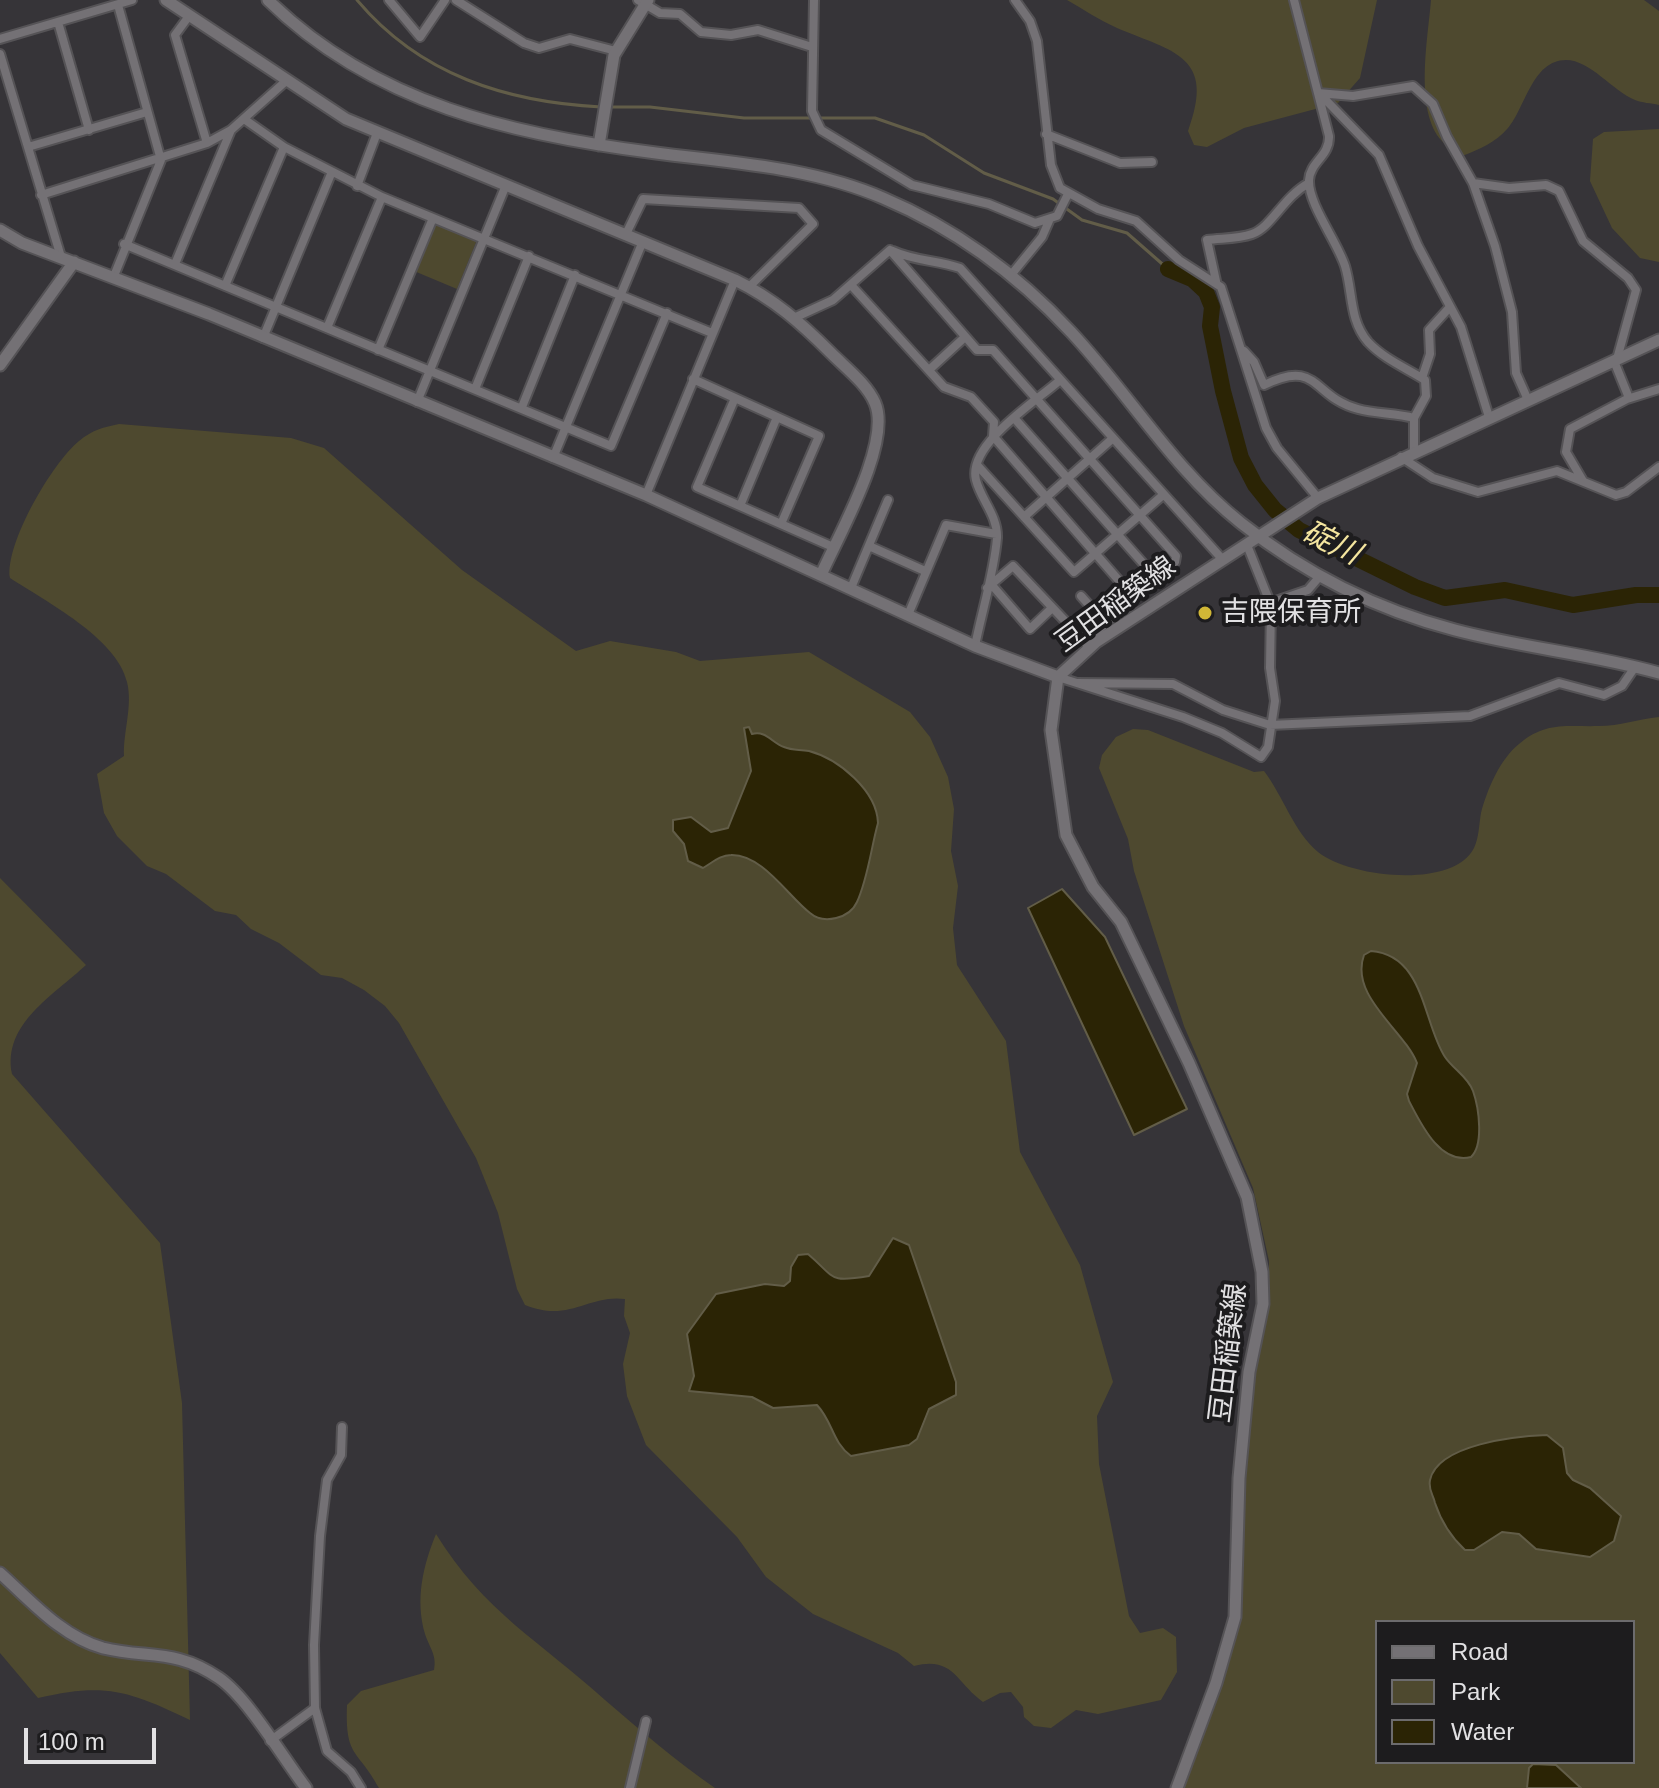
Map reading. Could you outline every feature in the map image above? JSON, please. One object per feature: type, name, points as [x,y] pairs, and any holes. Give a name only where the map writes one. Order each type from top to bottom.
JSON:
[{"type":"street","points":[[0,39],[132,0]]},
{"type":"street","points":[[166,0],[346,119],[735,280],[796,317],[868,391],[879,414],[872,456],[821,575]]},
{"type":"street","points":[[268,0],[311,38],[361,69],[468,118],[539,137],[732,161],[845,183],[939,225],[1011,275],[1072,332],[1187,471],[1260,536],[1320,576],[1421,621],[1659,673]]},
{"type":"street","points":[[389,0],[420,37],[445,0]]},
{"type":"street","points":[[456,0],[524,43],[539,48],[570,39],[615,53]]},
{"type":"street","points":[[814,0],[812,111],[821,130],[912,185],[989,204],[1035,223],[1049,221]]},
{"type":"street","points":[[1015,0],[1030,21],[1037,41],[1046,134],[1054,175],[1068,194],[1098,209],[1136,221],[1179,260],[1216,281]]},
{"type":"street","points":[[1294,0],[1330,144],[1313,167],[1309,183],[1345,267],[1350,305],[1366,340],[1381,355],[1422,378],[1428,388],[1414,418],[1414,451]]},
{"type":"street","points":[[599,145],[615,53],[644,2],[660,13],[680,14],[701,32],[731,35],[758,30],[812,47]]},
{"type":"street","points":[[114,276],[124,244],[161,160],[118,5]]},
{"type":"street","points":[[189,16],[175,35],[207,143]]},
{"type":"street","points":[[58,22],[89,130]]},
{"type":"street","points":[[0,54],[4,85],[28,147],[61,257]]},
{"type":"street","points":[[41,195],[161,160],[207,143],[231,130],[286,81]]},
{"type":"street","points":[[1318,93],[1353,96],[1403,86],[1420,89],[1433,104],[1447,137],[1473,183],[1495,246],[1512,312],[1516,373],[1528,400]]},
{"type":"street","points":[[1318,93],[1379,155],[1469,349],[1489,417]]},
{"type":"street","points":[[28,147],[147,112]]},
{"type":"street","points":[[244,119],[284,147],[357,186],[622,293],[712,333]]},
{"type":"street","points":[[175,264],[231,130]]},
{"type":"street","points":[[357,186],[377,133]]},
{"type":"street","points":[[1046,134],[1120,163],[1152,162]]},
{"type":"street","points":[[225,286],[284,147]]},
{"type":"street","points":[[263,338],[331,174]]},
{"type":"street","points":[[1309,183],[1290,193],[1261,229],[1251,234],[1207,240],[1216,281],[1232,313],[1267,432],[1318,498]]},
{"type":"street","points":[[1473,183],[1509,188],[1546,185],[1559,191],[1583,241],[1628,278],[1636,290],[1616,360],[1629,398]]},
{"type":"street","points":[[417,402],[506,185]]},
{"type":"street","points":[[1011,275],[1042,237],[1049,221],[1062,210],[1068,194]]},
{"type":"street","points":[[327,328],[382,197]]},
{"type":"street","points":[[626,234],[643,199],[799,208],[813,224],[749,287]]},
{"type":"street","points":[[378,350],[433,218]]},
{"type":"street","points":[[0,231],[22,243],[114,276],[646,495],[975,646],[1058,677],[1183,717],[1222,733],[1261,757],[1268,747],[1275,701],[1270,668],[1270,603],[1247,545]]},
{"type":"street","points":[[553,458],[643,241]]},
{"type":"street","points":[[124,244],[611,446],[667,313]]},
{"type":"street","points":[[796,317],[833,300],[890,250]]},
{"type":"street","points":[[890,250],[977,350],[993,350],[1176,556],[1175,562],[1087,645],[1013,566],[989,587]]},
{"type":"street","points":[[890,250],[908,258],[933,259],[960,268],[1223,560]]},
{"type":"street","points":[[475,389],[529,256]]},
{"type":"street","points":[[0,365],[74,262]]},
{"type":"street","points":[[522,407],[575,275]]},
{"type":"street","points":[[646,495],[735,280]]},
{"type":"street","points":[[851,285],[944,387],[976,401],[994,422],[993,436],[1135,599]]},
{"type":"street","points":[[1422,378],[1430,354],[1429,330],[1449,308]]},
{"type":"street","points":[[929,370],[965,337]]},
{"type":"street","name":"豆田稲築線","points":[[1177,1788],[1216,1683],[1235,1617],[1239,1478],[1249,1372],[1263,1304],[1261,1259],[1247,1197],[1189,1063],[1121,922],[1093,887],[1066,835],[1051,730],[1058,677],[1087,645],[1318,498],[1659,340]]},
{"type":"street","points":[[1242,349],[1254,362],[1264,385],[1285,375],[1304,376],[1335,400],[1361,410],[1414,418]]},
{"type":"street","points":[[693,379],[819,436],[781,524]]},
{"type":"street","points":[[975,646],[989,587],[996,534],[993,517],[975,476],[977,465],[993,436],[1059,381]]},
{"type":"street","points":[[1584,482],[1566,452],[1570,429],[1629,398],[1659,389]]},
{"type":"street","points":[[735,398],[697,487],[833,547]]},
{"type":"street","points":[[740,506],[777,417]]},
{"type":"street","points":[[1015,419],[1157,579]]},
{"type":"street","points":[[1024,517],[1112,439]]},
{"type":"street","points":[[1401,457],[1433,478],[1478,492],[1557,471],[1616,495],[1626,492],[1659,467]]},
{"type":"street","points":[[977,465],[1074,572],[1163,495]]},
{"type":"street","points":[[851,588],[888,500]]},
{"type":"street","points":[[908,615],[946,525],[996,534]]},
{"type":"street","points":[[869,546],[925,571]]},
{"type":"street","points":[[1270,603],[1308,590],[1320,576]]},
{"type":"street","points":[[989,587],[1030,629],[1052,608]]},
{"type":"street","points":[[1081,596],[1106,624]]},
{"type":"street","points":[[1078,683],[1173,684],[1223,710],[1270,725],[1470,716],[1559,683],[1604,695],[1622,686],[1635,667]]},
{"type":"street","points":[[342,1427],[341,1455],[327,1480],[320,1536],[314,1645],[315,1708],[327,1751],[351,1772],[361,1788]]},
{"type":"street","points":[[0,1573],[75,1635],[102,1648],[167,1654],[194,1663],[222,1679],[306,1788]]},
{"type":"street","points":[[270,1741],[315,1708]]},
{"type":"street","points":[[630,1788],[646,1721]]},
{"type":"green space","points":[[1067,0],[1377,0],[1360,78],[1338,103],[1244,128],[1207,147],[1194,145],[1188,131],[1197,87],[1193,72],[1184,60],[1172,51],[1110,25]]},
{"type":"green space","points":[[1431,0],[1644,0],[1659,11],[1659,105],[1627,96],[1593,70],[1575,61],[1554,62],[1537,77],[1514,120],[1503,133],[1487,145],[1462,156],[1442,141],[1433,128],[1428,112],[1425,74]]},
{"type":"green space","points":[[1659,129],[1659,262],[1640,258],[1612,228],[1590,181],[1593,139],[1604,132]]},
{"type":"green space","points":[[434,223],[477,240],[457,289],[414,271]]},
{"type":"green space","points":[[119,424],[291,438],[324,448],[462,570],[576,651],[610,641],[676,652],[700,661],[809,652],[910,712],[930,737],[948,777],[954,809],[951,851],[958,886],[953,928],[957,965],[1006,1041],[1020,1152],[1080,1265],[1113,1382],[1097,1416],[1099,1464],[1129,1616],[1140,1633],[1163,1628],[1176,1637],[1177,1672],[1161,1700],[1098,1714],[1076,1710],[1051,1728],[1034,1726],[1024,1717],[1023,1707],[1011,1692],[1000,1693],[983,1702],[946,1668],[927,1664],[914,1666],[898,1653],[813,1614],[766,1577],[737,1537],[646,1445],[627,1396],[623,1364],[630,1333],[624,1316],[625,1299],[600,1300],[554,1311],[525,1305],[517,1289],[498,1213],[476,1158],[399,1023],[385,1006],[342,978],[321,975],[279,943],[251,929],[236,915],[215,911],[166,874],[147,866],[117,836],[104,813],[97,774],[124,756],[129,700],[121,666],[109,650],[78,622],[10,578],[10,563],[32,505],[56,467],[84,437]]},
{"type":"green space","points":[[1659,717],[1659,1788],[1179,1788],[1238,1618],[1243,1558],[1242,1473],[1252,1368],[1269,1289],[1269,1261],[1253,1188],[1184,1026],[1134,871],[1128,839],[1099,768],[1102,755],[1116,737],[1133,729],[1148,730],[1254,772],[1264,771],[1295,824],[1318,852],[1332,861],[1375,873],[1423,874],[1445,870],[1462,861],[1474,848],[1484,804],[1495,776],[1512,750],[1548,728],[1606,726]]},
{"type":"green space","points":[[0,878],[86,965],[46,999],[23,1025],[11,1056],[12,1074],[160,1243],[182,1403],[190,1720],[150,1702],[117,1692],[82,1691],[38,1698],[0,1653]]},
{"type":"green space","points":[[436,1534],[454,1561],[493,1605],[659,1746],[715,1788],[379,1788],[350,1744],[347,1705],[361,1691],[434,1670],[434,1656],[422,1621],[421,1595],[424,1570]]},
{"type":"water","points":[[749,727],[752,734],[765,735],[784,747],[809,751],[832,761],[854,778],[871,799],[878,823],[867,873],[854,908],[843,916],[829,919],[816,917],[764,868],[742,857],[723,856],[703,868],[688,861],[684,844],[673,831],[673,820],[691,817],[711,832],[728,828],[751,771],[744,728]]},
{"type":"water","points":[[1062,889],[1105,937],[1187,1109],[1134,1135],[1028,908]]},
{"type":"water","points":[[1371,951],[1389,955],[1412,978],[1445,1057],[1471,1086],[1479,1126],[1478,1144],[1471,1157],[1460,1158],[1441,1149],[1426,1131],[1409,1101],[1407,1094],[1417,1063],[1364,985],[1361,970],[1364,955]]},
{"type":"water","points":[[893,1238],[909,1245],[956,1382],[956,1395],[929,1409],[917,1439],[909,1445],[851,1456],[840,1445],[817,1405],[773,1408],[752,1397],[689,1391],[694,1376],[687,1334],[716,1294],[765,1284],[784,1286],[790,1281],[791,1267],[798,1255],[808,1254],[834,1277],[869,1276]]},
{"type":"water","points":[[1547,1435],[1563,1448],[1567,1473],[1573,1480],[1590,1488],[1621,1516],[1614,1541],[1590,1557],[1536,1549],[1519,1534],[1502,1532],[1474,1550],[1465,1550],[1455,1540],[1437,1510],[1430,1487],[1436,1468],[1447,1458],[1480,1444]]},
{"type":"water","points":[[1533,1764],[1556,1765],[1581,1788],[1527,1788],[1529,1768]]},
{"type":"waterway","points":[[357,0],[408,48],[467,80],[532,99],[601,107]]},
{"type":"waterway","points":[[609,107],[650,107],[744,118],[875,118],[924,135],[984,173],[1053,199],[1082,220],[1127,233],[1168,269]]},
{"type":"waterway","name":"碇川","points":[[1168,269],[1192,279],[1206,292],[1212,307],[1210,326],[1223,391],[1241,458],[1255,485],[1275,510],[1299,530],[1415,587],[1445,598],[1505,590],[1573,605],[1636,595],[1659,595]]},
{"type":"place","name":"吉隈保育所","points":[[1205,613]]}]
